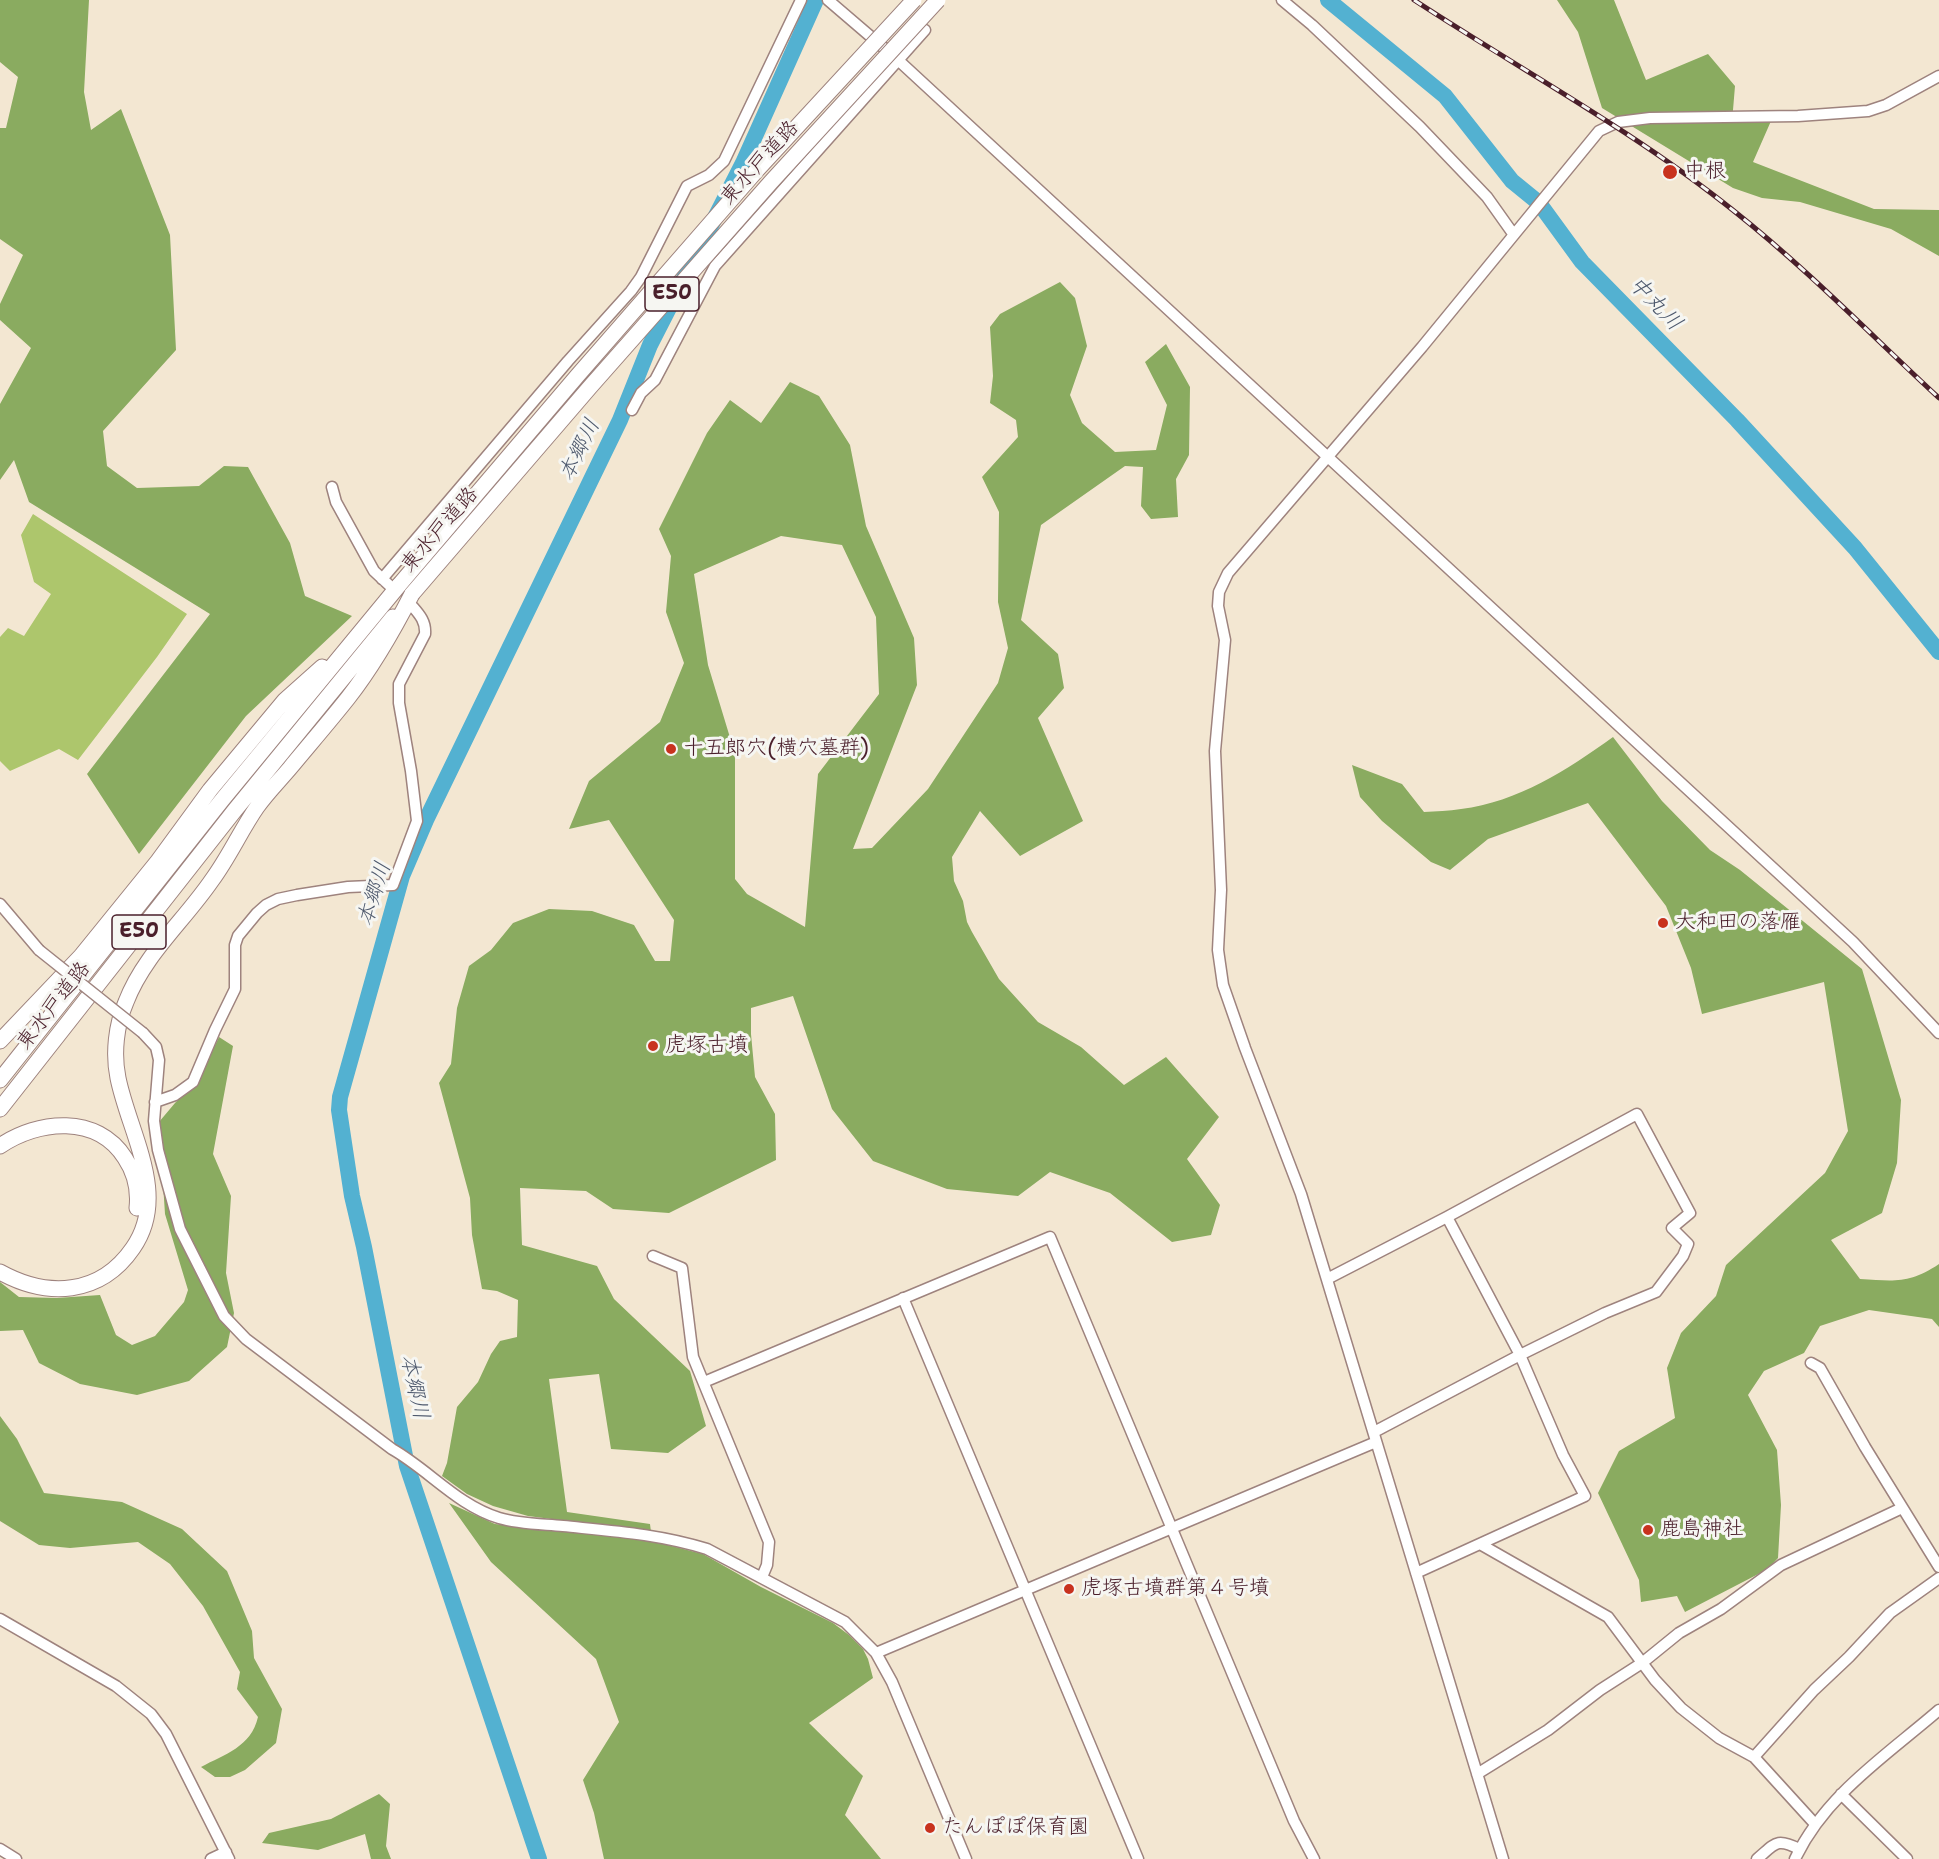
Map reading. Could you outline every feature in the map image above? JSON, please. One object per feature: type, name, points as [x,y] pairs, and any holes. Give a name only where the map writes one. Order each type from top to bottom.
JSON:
[{"type":"highway","name":"東水戸道路","points":[[0,1080],[222,800],[356,636],[390,583],[578,375],[749,179],[914,0]]},
{"type":"highway","name":"東水戸道路","points":[[0,1109],[235,810],[413,601],[590,387],[771,182],[938,0]]},
{"type":"highway","points":[[0,1272],[26,1284],[42,1288],[73,1288],[87,1285],[114,1270],[133,1248],[140,1236],[147,1213],[147,1185],[141,1152],[118,1078],[116,1048],[125,1004],[143,970],[212,880],[258,806],[355,688],[413,601]]},
{"type":"highway","points":[[0,1041],[81,956],[158,861],[210,790],[285,700],[356,636]]},
{"type":"highway","points":[[0,1146],[18,1135],[45,1126],[84,1127],[106,1139],[124,1155],[134,1176],[138,1201],[134,1226],[129,1238],[110,1260],[87,1275],[59,1281],[43,1280],[28,1276],[0,1262]]},
{"type":"street","points":[[332,487],[336,502],[374,571],[390,583],[641,277],[687,186],[709,175],[724,161],[801,0]]},
{"type":"street","points":[[828,0],[898,60],[1845,934],[1939,1033]]},
{"type":"street","points":[[1282,0],[1312,25],[1420,127],[1487,197],[1514,235]]},
{"type":"street","points":[[632,410],[641,393],[655,380],[715,266],[925,30]]},
{"type":"street","points":[[1503,1859],[1301,1194],[1223,985],[1218,950],[1221,890],[1215,782],[1215,750],[1225,640],[1218,606],[1219,592],[1228,573],[1422,347],[1599,131],[1618,122],[1650,118],[1798,116],[1868,111],[1886,105],[1939,76]]},
{"type":"street","points":[[155,1102],[175,1095],[193,1082],[215,1030],[232,999],[235,989],[235,945],[238,936],[257,913],[278,899],[297,895],[348,887],[393,885],[417,822],[399,703],[399,684],[424,634],[423,619],[413,601]]},
{"type":"street","points":[[0,904],[39,950],[156,1047],[159,1060],[154,1121],[158,1150],[180,1229],[224,1316],[246,1339],[412,1461],[457,1498],[476,1509],[501,1519],[655,1535],[707,1549],[845,1622],[876,1653],[892,1682],[966,1859]]},
{"type":"street","points":[[876,1653],[1172,1529],[1375,1437],[1520,1355],[1605,1313],[1656,1292],[1683,1256],[1688,1244],[1672,1228],[1690,1213],[1637,1114],[1448,1217],[1327,1279]]},
{"type":"street","points":[[1416,1573],[1585,1496],[1563,1455],[1520,1355],[1448,1217]]},
{"type":"street","points":[[704,1382],[1050,1237],[1294,1821],[1314,1859]]},
{"type":"street","points":[[653,1256],[682,1268],[693,1357],[769,1542],[767,1565],[762,1577]]},
{"type":"street","points":[[903,1298],[1138,1859]]},
{"type":"street","points":[[1811,1363],[1820,1368],[1939,1568]]},
{"type":"street","points":[[1477,1774],[1548,1730],[1600,1690],[1642,1663],[1679,1633],[1721,1609],[1781,1566],[1902,1508]]},
{"type":"street","points":[[1480,1544],[1608,1617],[1655,1680],[1681,1708],[1719,1738],[1754,1757],[1815,1824]]},
{"type":"street","points":[[1754,1757],[1814,1690],[1890,1613],[1939,1578]]},
{"type":"street","points":[[0,1619],[116,1686],[151,1714],[166,1734],[227,1856],[211,1859]]},
{"type":"street","points":[[1757,1859],[1776,1843],[1786,1842],[1797,1854],[1815,1824],[1841,1794],[1939,1710]]},
{"type":"street","points":[[1841,1794],[1907,1859]]},
{"type":"street","points":[[0,1849],[16,1859]]},
{"type":"green space","points":[[0,0],[89,0],[84,92],[91,130],[121,109],[170,235],[176,350],[103,431],[107,466],[137,488],[199,486],[224,466],[248,467],[290,543],[305,596],[352,616],[246,716],[139,854],[87,774],[210,614],[29,502],[14,460],[0,480],[0,404],[31,348],[0,320],[0,304],[23,255],[0,239],[0,128],[6,128],[18,77],[0,62]]},
{"type":"green space","points":[[1557,0],[1614,0],[1646,80],[1708,54],[1735,86],[1732,122],[1771,121],[1753,162],[1874,209],[1939,210],[1939,256],[1891,229],[1800,202],[1762,198],[1733,188],[1602,108],[1578,32]]},
{"type":"green space","points":[[1060,282],[1075,298],[1087,346],[1070,395],[1082,423],[1115,452],[1156,450],[1167,405],[1145,362],[1166,344],[1190,387],[1189,455],[1176,479],[1178,517],[1151,519],[1141,506],[1143,467],[1125,466],[1041,525],[1021,620],[1058,654],[1064,688],[1038,718],[1083,821],[1020,856],[980,811],[952,857],[954,881],[963,901],[967,922],[999,979],[1038,1022],[1081,1047],[1124,1085],[1166,1057],[1219,1117],[1187,1159],[1220,1205],[1211,1235],[1172,1242],[1110,1193],[1050,1172],[1018,1196],[947,1189],[873,1161],[832,1109],[793,996],[751,1008],[755,1077],[775,1114],[776,1160],[669,1213],[613,1209],[586,1191],[520,1188],[522,1245],[597,1266],[614,1299],[690,1371],[706,1426],[668,1453],[611,1449],[599,1374],[549,1379],[567,1512],[650,1524],[651,1532],[528,1516],[493,1506],[467,1494],[442,1476],[447,1463],[457,1407],[478,1382],[500,1341],[517,1337],[518,1300],[497,1291],[482,1289],[472,1235],[470,1198],[439,1083],[451,1064],[457,1008],[469,966],[491,950],[513,923],[549,909],[592,911],[634,925],[655,961],[670,961],[674,920],[609,820],[569,829],[589,781],[660,722],[684,663],[666,612],[671,556],[659,529],[707,433],[730,400],[761,423],[790,382],[819,396],[850,445],[866,526],[914,638],[917,685],[853,849],[872,848],[928,789],[998,683],[1008,648],[998,602],[999,512],[982,477],[1018,437],[1016,420],[990,403],[993,376],[990,327],[1000,314]],"holes":[[[781,536],[842,545],[876,617],[879,694],[818,774],[805,927],[747,894],[735,879],[735,754],[708,665],[694,574]]]},
{"type":"green space","points":[[33,514],[187,614],[78,760],[59,749],[10,771],[0,761],[0,637],[8,628],[24,636],[51,594],[34,582],[21,535]]},
{"type":"green space","points":[[1613,737],[1662,801],[1710,850],[1740,870],[1862,969],[1901,1100],[1897,1163],[1882,1213],[1831,1240],[1860,1279],[1901,1280],[1919,1275],[1939,1264],[1939,1327],[1932,1319],[1869,1310],[1820,1326],[1804,1353],[1764,1371],[1748,1395],[1777,1450],[1781,1505],[1778,1558],[1768,1569],[1685,1612],[1677,1596],[1641,1602],[1639,1580],[1598,1493],[1619,1451],[1675,1418],[1667,1368],[1681,1333],[1716,1296],[1726,1265],[1825,1173],[1848,1131],[1824,982],[1702,1014],[1691,968],[1666,906],[1588,803],[1488,839],[1450,870],[1431,862],[1382,821],[1360,797],[1352,765],[1402,784],[1424,812],[1452,810],[1482,805],[1522,792],[1560,772]]},
{"type":"green space","points":[[219,1037],[233,1046],[213,1154],[231,1196],[226,1273],[234,1313],[227,1347],[189,1381],[137,1395],[80,1384],[39,1363],[23,1330],[0,1331],[0,1282],[19,1297],[57,1298],[100,1295],[116,1335],[132,1345],[155,1336],[184,1302],[188,1290],[165,1214],[159,1122],[199,1079]]},
{"type":"green space","points":[[0,1416],[17,1439],[44,1493],[122,1502],[182,1529],[227,1571],[252,1631],[254,1658],[282,1709],[276,1743],[245,1770],[230,1777],[215,1777],[201,1767],[243,1743],[250,1736],[258,1717],[237,1689],[240,1672],[203,1606],[170,1564],[138,1542],[70,1548],[39,1545],[0,1521]]},
{"type":"green space","points":[[449,1503],[495,1524],[652,1541],[703,1554],[761,1587],[833,1623],[849,1635],[863,1649],[873,1678],[809,1723],[863,1776],[845,1815],[881,1859],[604,1859],[594,1813],[583,1780],[619,1722],[596,1659],[491,1562]]},
{"type":"green space","points":[[379,1794],[390,1804],[386,1846],[391,1859],[371,1859],[365,1834],[318,1850],[262,1843],[269,1833],[331,1819]]},
{"type":"waterway","name":"本郷川","points":[[539,1859],[407,1466],[352,1196],[339,1110],[340,1097],[402,876],[426,820],[620,420],[650,345],[743,163],[816,0]]},
{"type":"waterway","name":"中丸川","points":[[1328,0],[1445,96],[1512,181],[1539,203],[1582,262],[1737,420],[1855,548],[1939,652]]},
{"type":"railway","points":[[1414,0],[1617,128],[1696,182],[1787,255],[1939,398]]},
{"type":"place","name":"中根","points":[[1670,172]]},
{"type":"place","name":"十五郎穴(横穴墓群)","points":[[671,749]]},
{"type":"place","name":"大和田の落雁","points":[[1663,923]]},
{"type":"place","name":"虎塚古墳","points":[[653,1046]]},
{"type":"place","name":"鹿島神社","points":[[1648,1530]]},
{"type":"place","name":"虎塚古墳群第４号墳","points":[[1069,1589]]},
{"type":"place","name":"たんぽぽ保育園","points":[[930,1828]]}]
